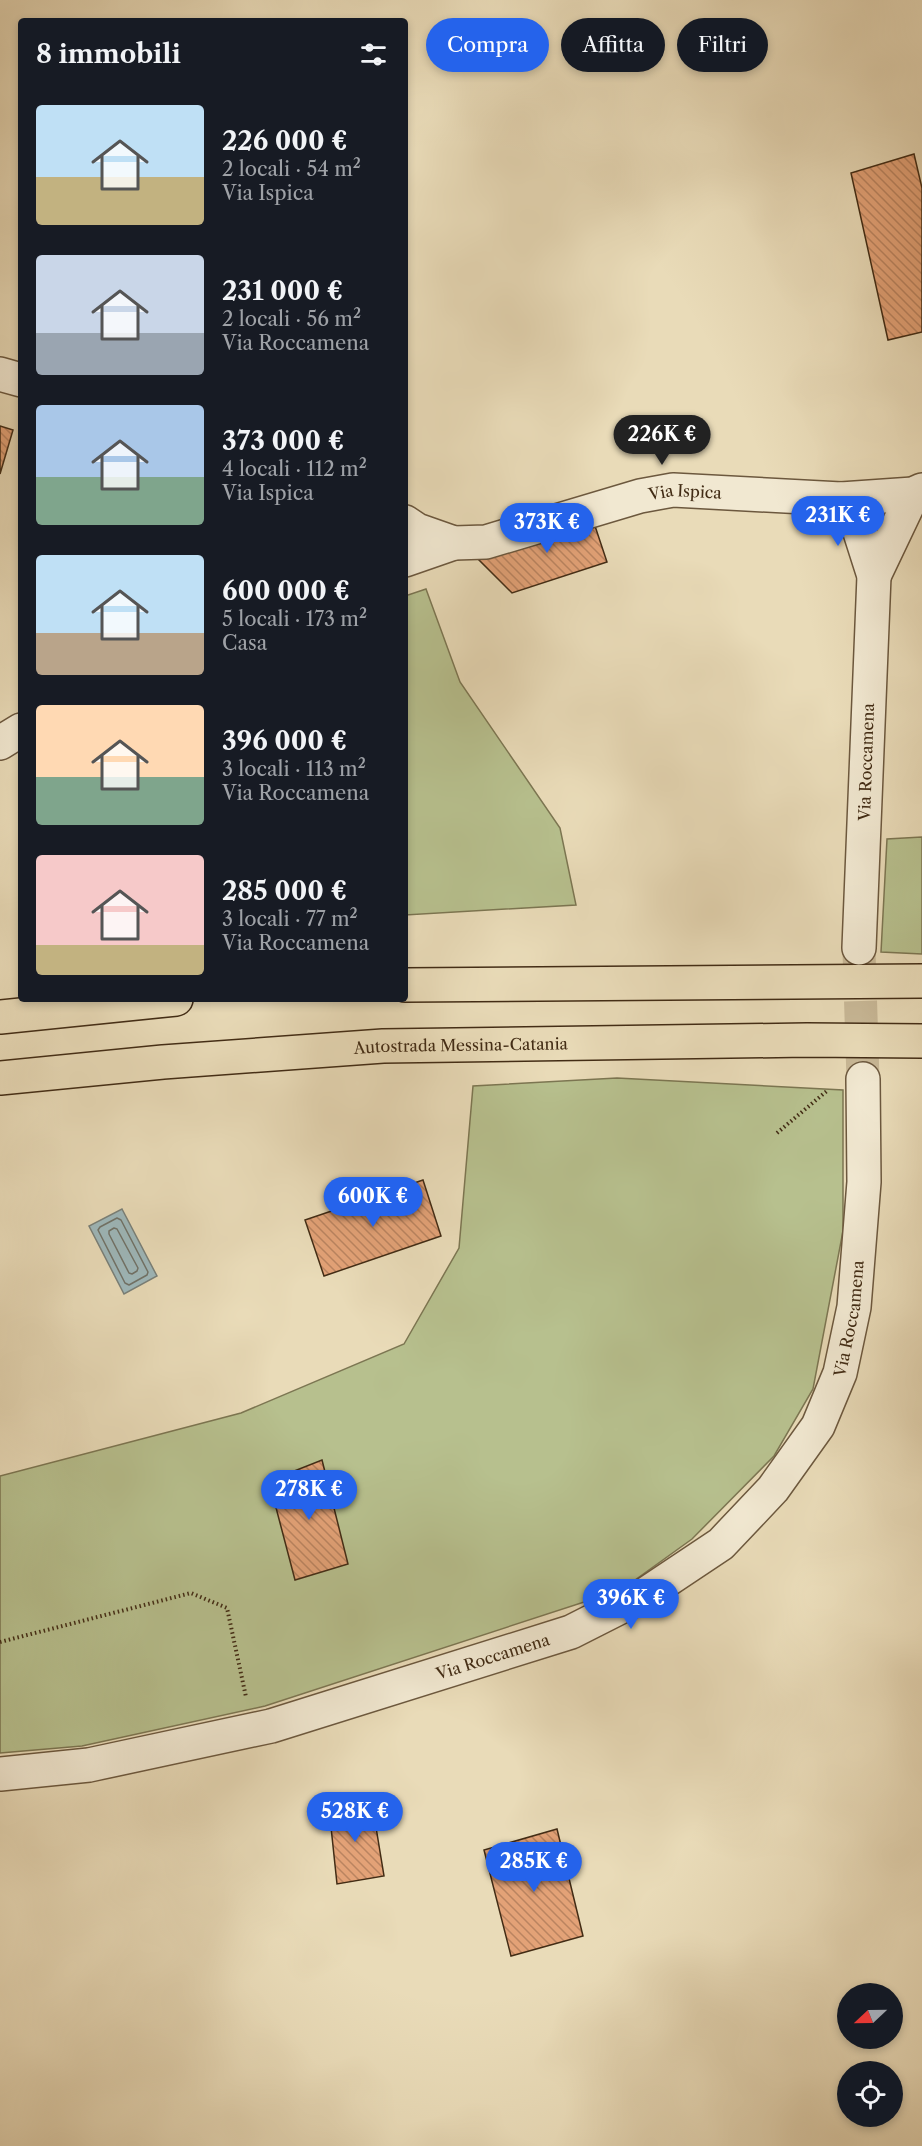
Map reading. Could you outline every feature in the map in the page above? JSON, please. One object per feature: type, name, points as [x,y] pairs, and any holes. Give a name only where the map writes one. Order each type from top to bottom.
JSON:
[{"type":"highway","points":[[408,985],[922,981]]},
{"type":"highway","points":[[0,1017],[147,1002]]},
{"type":"highway","name":"Autostrada Messina-Catania","points":[[0,1078],[163,1062],[383,1046],[807,1040],[922,1041]]},
{"type":"street","points":[[0,374],[18,379]]},
{"type":"street","name":"Via Ispica","points":[[408,559],[454,543],[486,542],[640,496],[673,490],[841,499],[918,492]]},
{"type":"street","points":[[874,576],[918,492]]},
{"type":"street","points":[[841,499],[859,529],[874,576]]},
{"type":"street","name":"Via Ispica","points":[[408,524],[417,530],[454,543]]},
{"type":"street","name":"Via Roccamena","points":[[859,948],[874,576]]},
{"type":"street","points":[[0,743],[18,732]]},
{"type":"street","name":"Via Roccamena","points":[[0,1774],[89,1765],[253,1730],[571,1632],[646,1594],[721,1544],[773,1489],[818,1426],[840,1373],[854,1307],[864,1182],[863,1079]]},
{"type":"path","points":[[777,1133],[829,1090],[863,1079]]},
{"type":"path","points":[[0,1642],[191,1593],[227,1608],[253,1730]]},
{"type":"green space","points":[[426,589],[460,682],[560,828],[576,905],[408,915],[408,595]]},
{"type":"green space","points":[[922,837],[922,954],[881,952],[887,839]]},
{"type":"green space","points":[[617,1078],[843,1090],[843,1231],[813,1389],[774,1456],[692,1539],[621,1590],[265,1706],[82,1746],[0,1753],[0,1476],[241,1413],[404,1344],[459,1248],[473,1086]]},
{"type":"water","points":[[122,1209],[157,1276],[124,1294],[89,1226]]},
{"type":"building","points":[[914,154],[922,188],[922,332],[888,340],[851,173]]},
{"type":"building","points":[[0,426],[13,430],[0,474]]},
{"type":"building","points":[[590,511],[607,562],[512,593],[475,556]]},
{"type":"building","points":[[423,1180],[441,1236],[324,1276],[305,1220]]},
{"type":"building","points":[[322,1460],[348,1564],[295,1580],[269,1481]]},
{"type":"building","points":[[372,1803],[384,1876],[337,1884],[329,1808]]},
{"type":"building","points":[[557,1829],[583,1936],[511,1956],[484,1850]]},
{"type":"tunnel","points":[[859,952],[863,1079]]}]
